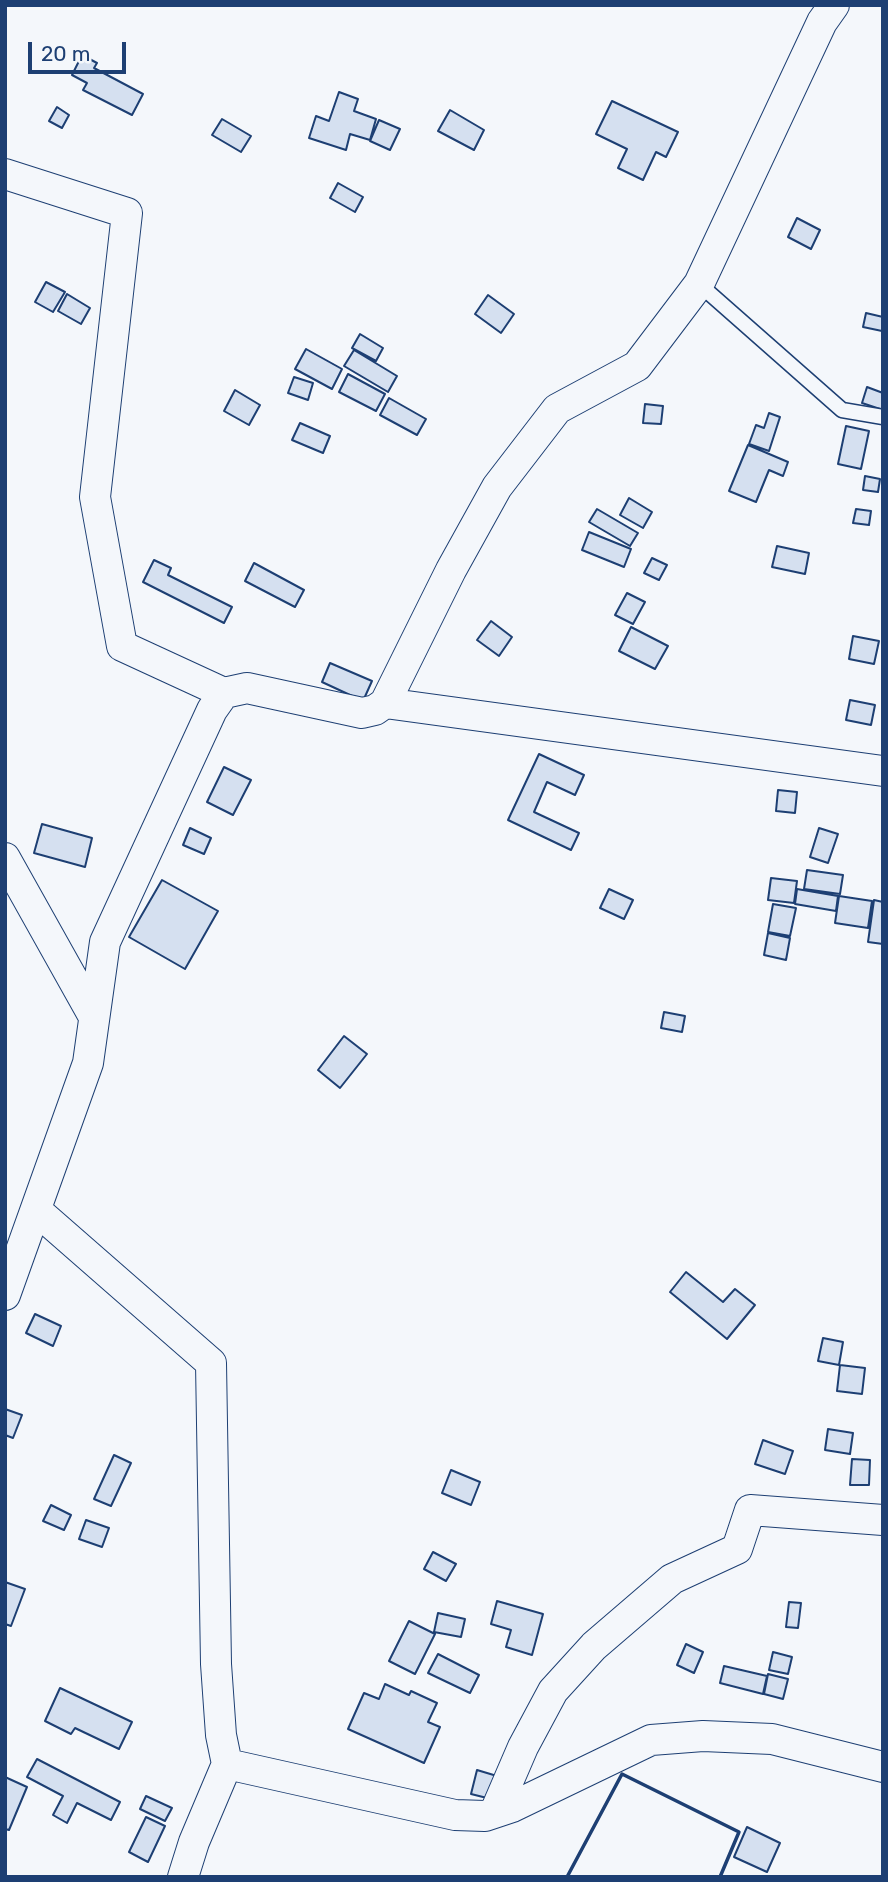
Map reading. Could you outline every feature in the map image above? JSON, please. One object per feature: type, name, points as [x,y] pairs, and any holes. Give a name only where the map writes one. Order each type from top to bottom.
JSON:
[{"type":"street","points":[[5,174],[127,213],[95,497],[122,646],[224,693],[247,688],[362,713],[385,703],[451,570],[497,487],[557,409],[637,366],[699,284],[822,22],[834,5]]},
{"type":"street","points":[[5,1295],[88,1063],[105,942],[212,710],[224,693]]},
{"type":"street","points":[[385,703],[883,771]]},
{"type":"street","points":[[5,858],[94,1017]]},
{"type":"street","points":[[36,1210],[211,1363],[216,1664],[221,1735],[227,1764],[194,1842],[183,1877]]},
{"type":"street","points":[[495,1812],[523,1747],[553,1691],[594,1646],[672,1579],[737,1549],[750,1510],[883,1520]]},
{"type":"street","points":[[227,1764],[455,1815],[485,1816],[512,1807],[651,1740],[703,1736],[772,1739],[883,1767]]},
{"type":"lane","points":[[699,284],[842,410],[883,416]]},
{"type":"building","points":[[82,55],[97,63],[94,68],[143,94],[132,115],[83,90],[87,83],[72,75]]},
{"type":"building","points":[[339,92],[358,99],[354,111],[376,119],[370,140],[350,134],[346,150],[309,138],[316,116],[329,121]]},
{"type":"building","points":[[612,101],[678,132],[666,157],[656,152],[643,180],[618,168],[627,149],[596,134]]},
{"type":"building","points":[[57,107],[69,115],[62,128],[49,121]]},
{"type":"building","points":[[450,110],[484,130],[474,150],[438,131]]},
{"type":"building","points":[[222,119],[251,136],[241,152],[212,135]]},
{"type":"building","points":[[379,120],[400,129],[390,150],[370,141]]},
{"type":"building","points":[[338,183],[363,197],[355,212],[330,198]]},
{"type":"building","points":[[797,218],[820,230],[811,249],[788,237]]},
{"type":"building","points":[[46,282],[65,292],[53,312],[35,302]]},
{"type":"building","points":[[67,294],[90,308],[81,324],[58,311]]},
{"type":"building","points":[[488,295],[514,314],[501,333],[475,314]]},
{"type":"building","points":[[866,313],[883,317],[882,331],[863,327]]},
{"type":"building","points":[[360,334],[383,348],[376,361],[352,348]]},
{"type":"building","points":[[306,349],[342,369],[332,389],[295,369]]},
{"type":"building","points":[[354,350],[397,376],[388,392],[344,366]]},
{"type":"building","points":[[348,374],[385,394],[376,411],[339,392]]},
{"type":"building","points":[[294,377],[313,383],[308,400],[288,393]]},
{"type":"building","points":[[867,387],[883,393],[883,410],[862,403]]},
{"type":"building","points":[[235,390],[260,405],[249,425],[224,411]]},
{"type":"building","points":[[389,398],[426,419],[417,435],[380,415]]},
{"type":"building","points":[[645,404],[663,406],[661,424],[643,423]]},
{"type":"building","points":[[769,413],[780,417],[769,451],[749,444],[756,425],[764,428]]},
{"type":"building","points":[[300,423],[330,436],[323,453],[292,440]]},
{"type":"building","points":[[846,426],[869,431],[861,469],[838,464]]},
{"type":"building","points":[[748,445],[788,462],[783,476],[769,470],[756,502],[729,491]]},
{"type":"building","points":[[865,476],[880,479],[878,492],[863,490]]},
{"type":"building","points":[[629,498],[652,512],[643,528],[620,515]]},
{"type":"building","points":[[597,509],[638,533],[630,546],[589,522]]},
{"type":"building","points":[[856,509],[871,511],[869,525],[853,523]]},
{"type":"building","points":[[589,532],[631,549],[624,567],[582,550]]},
{"type":"building","points":[[777,546],[809,553],[805,574],[772,567]]},
{"type":"building","points":[[652,558],[667,565],[659,580],[644,573]]},
{"type":"building","points":[[154,560],[171,568],[168,575],[232,607],[224,623],[143,582]]},
{"type":"building","points":[[254,563],[304,590],[295,607],[245,581]]},
{"type":"building","points":[[627,593],[645,602],[633,624],[615,615]]},
{"type":"building","points":[[491,621],[512,637],[499,656],[477,640]]},
{"type":"building","points":[[631,627],[668,646],[655,669],[619,651]]},
{"type":"building","points":[[853,636],[879,641],[874,664],[849,659]]},
{"type":"building","points":[[330,663],[372,681],[363,701],[322,682]]},
{"type":"building","points":[[850,700],[875,705],[871,725],[846,720]]},
{"type":"building","points":[[539,754],[584,775],[575,795],[547,782],[534,812],[579,833],[571,850],[508,820]]},
{"type":"building","points":[[224,767],[251,780],[233,815],[207,802]]},
{"type":"building","points":[[778,790],[797,792],[795,813],[776,811]]},
{"type":"building","points":[[42,824],[92,838],[85,867],[34,853]]},
{"type":"building","points":[[190,828],[211,838],[204,854],[183,845]]},
{"type":"building","points":[[819,828],[838,834],[828,863],[810,857]]},
{"type":"building","points":[[807,870],[843,875],[840,894],[804,889]]},
{"type":"building","points":[[771,878],[797,881],[794,903],[768,900]]},
{"type":"building","points":[[162,880],[218,911],[185,969],[129,937]]},
{"type":"building","points":[[609,889],[633,900],[624,919],[600,908]]},
{"type":"building","points":[[797,889],[838,896],[836,911],[795,904]]},
{"type":"building","points":[[839,896],[872,901],[868,928],[835,923]]},
{"type":"building","points":[[874,900],[883,902],[883,944],[868,942]]},
{"type":"building","points":[[773,904],[796,908],[790,936],[768,932]]},
{"type":"building","points":[[768,933],[790,938],[786,960],[764,955]]},
{"type":"building","points":[[664,1012],[685,1016],[682,1032],[661,1028]]},
{"type":"building","points":[[344,1036],[367,1054],[340,1088],[318,1070]]},
{"type":"building","points":[[686,1272],[723,1302],[735,1289],[755,1305],[727,1339],[670,1292]]},
{"type":"building","points":[[35,1314],[61,1326],[53,1346],[26,1333]]},
{"type":"building","points":[[823,1338],[843,1342],[839,1365],[818,1361]]},
{"type":"building","points":[[840,1365],[865,1368],[862,1394],[837,1391]]},
{"type":"building","points":[[5,1409],[22,1415],[13,1438],[5,1435]]},
{"type":"building","points":[[828,1429],[853,1433],[850,1454],[825,1450]]},
{"type":"building","points":[[763,1440],[793,1451],[785,1474],[755,1464]]},
{"type":"building","points":[[114,1455],[131,1463],[111,1506],[94,1499]]},
{"type":"building","points":[[852,1459],[870,1460],[869,1485],[850,1485]]},
{"type":"building","points":[[451,1470],[480,1482],[471,1505],[442,1493]]},
{"type":"building","points":[[51,1505],[71,1515],[64,1530],[43,1521]]},
{"type":"building","points":[[86,1520],[109,1528],[102,1547],[79,1539]]},
{"type":"building","points":[[433,1552],[456,1564],[446,1581],[424,1569]]},
{"type":"building","points":[[5,1582],[25,1589],[11,1626],[5,1624]]},
{"type":"building","points":[[497,1601],[543,1614],[532,1655],[506,1647],[511,1630],[491,1624]]},
{"type":"building","points":[[789,1602],[801,1603],[798,1628],[786,1627]]},
{"type":"building","points":[[438,1613],[465,1619],[461,1637],[434,1632]]},
{"type":"building","points":[[409,1621],[435,1634],[415,1674],[389,1661]]},
{"type":"building","points":[[686,1644],[703,1652],[694,1673],[677,1665]]},
{"type":"building","points":[[773,1652],[792,1657],[788,1674],[769,1670]]},
{"type":"building","points":[[438,1654],[479,1675],[470,1693],[428,1673]]},
{"type":"building","points":[[724,1666],[767,1676],[763,1694],[720,1683]]},
{"type":"building","points":[[768,1674],[788,1679],[783,1699],[764,1694]]},
{"type":"building","points":[[385,1684],[409,1695],[411,1691],[437,1703],[428,1722],[440,1727],[424,1763],[348,1729],[364,1693],[379,1699]]},
{"type":"building","points":[[60,1688],[132,1722],[119,1749],[75,1728],[71,1734],[45,1721]]},
{"type":"building","points":[[37,1759],[120,1802],[111,1820],[77,1803],[67,1823],[53,1815],[63,1796],[27,1777]]},
{"type":"building","points":[[477,1770],[497,1776],[491,1799],[471,1794]]},
{"type":"building","points":[[5,1777],[27,1787],[9,1830],[5,1829]]},
{"type":"building","points":[[146,1796],[172,1808],[165,1821],[140,1809]]},
{"type":"building","points":[[146,1817],[165,1826],[148,1862],[129,1852]]},
{"type":"building","points":[[747,1827],[780,1843],[767,1872],[734,1857]]},
{"type":"wall","points":[[567,1877],[622,1774],[739,1832],[720,1877]]}]
